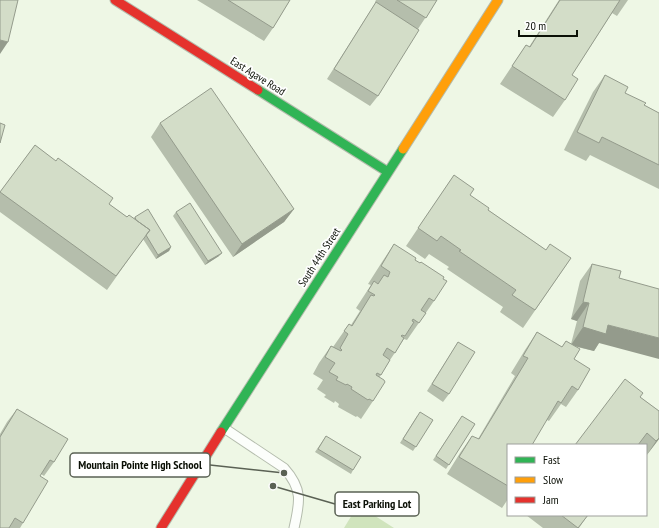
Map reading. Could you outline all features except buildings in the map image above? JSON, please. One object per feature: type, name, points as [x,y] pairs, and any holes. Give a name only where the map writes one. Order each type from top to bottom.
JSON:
[{"type":"street","name":"East Agave Road","points":[[115,0],[388,172]]},
{"type":"street","name":"South 44th Street","points":[[161,528],[498,0]]},
{"type":"lane","points":[[224,428],[284,468],[289,474],[295,483],[299,494],[299,503],[294,528]]},
{"type":"green space","points":[[358,505],[394,528],[344,528]]},
{"type":"traffic: fast","points":[[258,90],[388,172]]},
{"type":"traffic: fast","points":[[221,432],[403,149]]},
{"type":"traffic: slow","points":[[403,149],[498,0]]},
{"type":"traffic: jam","points":[[115,0],[258,90]]},
{"type":"traffic: jam","points":[[161,528],[221,432]]},
{"type":"place","name":"Mountain Pointe High School","points":[[284,473]]},
{"type":"place","name":"East Parking Lot","points":[[273,486]]}]
